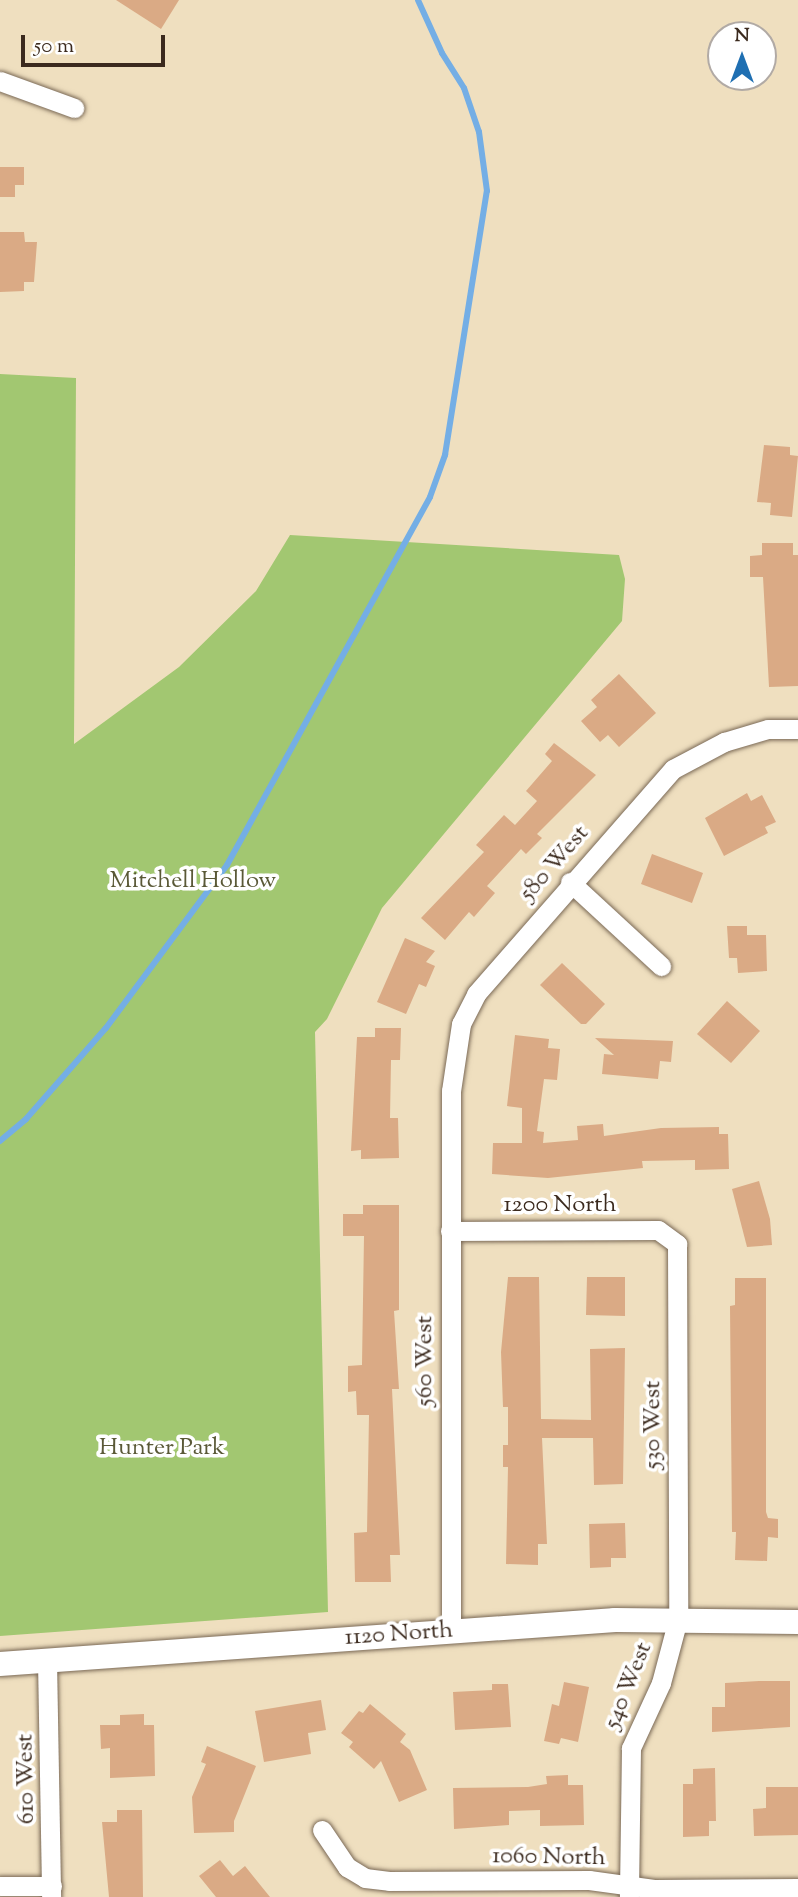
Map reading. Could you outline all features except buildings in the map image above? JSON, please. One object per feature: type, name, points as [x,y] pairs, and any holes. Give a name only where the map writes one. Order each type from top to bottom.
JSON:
[{"type":"street","points":[[0,81],[74,108]]},
{"type":"street","name":"580 West","points":[[451,1091],[461,1024],[476,994],[570,882],[673,769],[724,742],[768,729],[798,729]]},
{"type":"street","points":[[570,882],[661,966]]},
{"type":"street","name":"560 West","points":[[451,1091],[451,1631]]},
{"type":"street","name":"1200 North","points":[[450,1231],[630,1230],[668,1235]]},
{"type":"street","name":"530 West","points":[[668,1235],[677,1244],[678,1619]]},
{"type":"street","name":"1120 North","points":[[0,1664],[451,1631],[678,1619],[798,1622]]},
{"type":"street","name":"540 West","points":[[629,1891],[631,1748],[662,1683],[678,1619]]},
{"type":"street","name":"610 West","points":[[47,1660],[51,1892]]},
{"type":"street","name":"1060 North","points":[[322,1830],[347,1867],[365,1878],[589,1880],[629,1891],[798,1888]]},
{"type":"street","points":[[0,1886],[51,1892]]},
{"type":"green space","points":[[0,374],[76,378],[74,744],[179,667],[256,591],[290,535],[619,555],[625,579],[622,621],[382,908],[327,1019],[315,1032],[328,1612],[0,1636]]},
{"type":"waterway","points":[[0,1141],[26,1119],[106,1028],[227,865],[430,497],[445,455],[487,191],[479,132],[464,88],[442,53],[418,0]]},
{"type":"park label","name":"Mitchell Hollow","points":[[193,882]]},
{"type":"park label","name":"Hunter Park","points":[[162,1449]]}]
